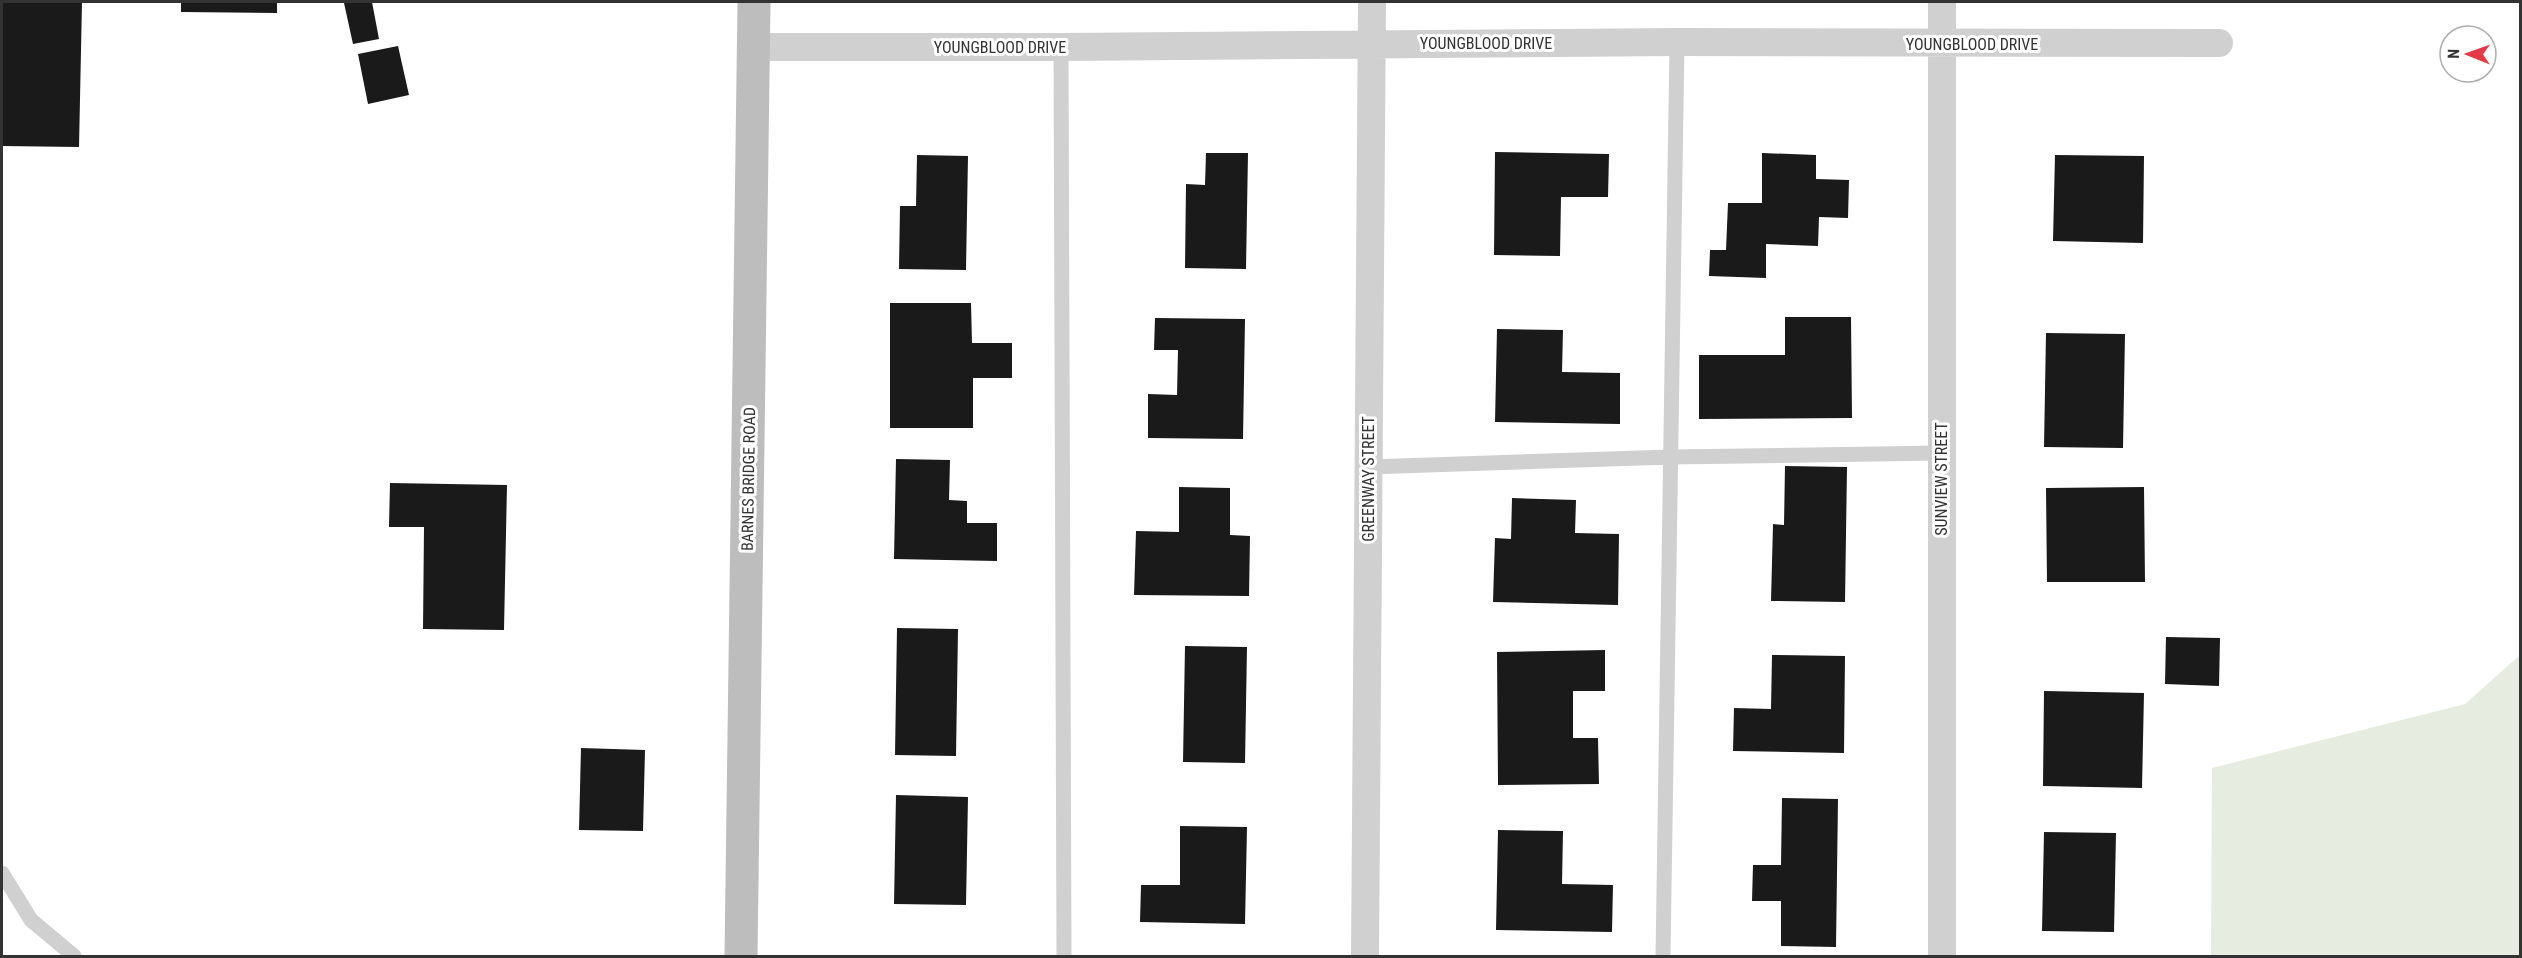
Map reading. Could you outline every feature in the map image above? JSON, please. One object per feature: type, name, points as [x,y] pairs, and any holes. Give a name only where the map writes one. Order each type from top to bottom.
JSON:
[{"type":"street","name":"BARNES BRIDGE ROAD","points":[[741,957],[754,2]]},
{"type":"street","name":"GREENWAY STREET","points":[[1365,957],[1371,2]]},
{"type":"street","name":"SUNVIEW STREET","points":[[1942,2],[1942,957]]},
{"type":"street","name":"YOUNGBLOOD DRIVE","points":[[753,47],[1677,42],[2219,43]]},
{"type":"lane","points":[[1663,957],[1677,42]]},
{"type":"lane","points":[[1061,47],[1064,957]]},
{"type":"lane","points":[[1368,467],[1671,457],[1941,453]]},
{"type":"lane","points":[[2,873],[31,920],[74,957]]},
{"type":"shaded area","points":[[2520,655],[2520,956],[2211,956],[2212,768],[2465,704]]},
{"type":"building","points":[[3,2],[82,2],[79,147],[2,146]]},
{"type":"building","points":[[181,2],[277,2],[277,13],[181,12]]},
{"type":"building","points":[[372,2],[379,39],[353,44],[344,3]]},
{"type":"building","points":[[398,46],[409,95],[368,104],[358,54]]},
{"type":"building","points":[[1495,152],[1609,154],[1608,197],[1561,197],[1560,256],[1494,255]]},
{"type":"building","points":[[1206,153],[1248,153],[1246,269],[1185,268],[1186,184],[1205,185]]},
{"type":"building","points":[[1762,153],[1816,155],[1816,179],[1849,180],[1848,218],[1819,217],[1818,246],[1766,244],[1766,278],[1709,276],[1710,250],[1726,250],[1728,203],[1762,203]]},
{"type":"building","points":[[917,155],[968,156],[966,270],[899,269],[900,206],[916,206]]},
{"type":"building","points":[[2055,155],[2144,156],[2143,243],[2053,241]]},
{"type":"building","points":[[890,303],[971,303],[972,343],[1012,343],[1012,378],[973,378],[973,428],[890,428]]},
{"type":"building","points":[[1785,317],[1851,317],[1852,418],[1699,419],[1699,355],[1785,355]]},
{"type":"building","points":[[1155,318],[1245,319],[1243,439],[1148,438],[1148,394],[1177,395],[1178,350],[1154,350]]},
{"type":"building","points":[[1497,329],[1563,330],[1562,372],[1620,373],[1620,424],[1495,422]]},
{"type":"building","points":[[2046,333],[2125,334],[2123,448],[2044,447]]},
{"type":"building","points":[[896,459],[950,460],[949,500],[967,501],[967,523],[997,523],[997,561],[894,559]]},
{"type":"building","points":[[1785,466],[1847,467],[1845,602],[1771,601],[1773,524],[1784,525]]},
{"type":"building","points":[[390,483],[507,485],[504,630],[423,629],[424,527],[389,527]]},
{"type":"building","points":[[1179,487],[1230,488],[1230,535],[1250,536],[1249,596],[1134,595],[1136,531],[1179,532]]},
{"type":"building","points":[[2144,487],[2145,582],[2047,582],[2046,488]]},
{"type":"building","points":[[1512,498],[1576,500],[1575,533],[1619,534],[1618,605],[1493,602],[1495,538],[1511,539]]},
{"type":"building","points":[[897,628],[958,629],[956,756],[895,755]]},
{"type":"building","points":[[2166,637],[2220,638],[2219,686],[2165,684]]},
{"type":"building","points":[[1185,646],[1247,647],[1245,763],[1183,762]]},
{"type":"building","points":[[1605,650],[1605,691],[1573,691],[1573,738],[1598,738],[1599,784],[1498,785],[1497,652]]},
{"type":"building","points":[[1772,655],[1845,656],[1844,753],[1733,751],[1734,708],[1771,709]]},
{"type":"building","points":[[2044,691],[2144,693],[2142,788],[2043,786]]},
{"type":"building","points":[[581,748],[645,750],[643,831],[579,830]]},
{"type":"building","points":[[896,795],[968,797],[966,905],[894,904]]},
{"type":"building","points":[[1782,798],[1838,799],[1836,947],[1781,946],[1781,901],[1752,901],[1753,865],[1781,865]]},
{"type":"building","points":[[1180,826],[1247,827],[1245,924],[1140,922],[1141,885],[1180,885]]},
{"type":"building","points":[[1498,830],[1563,831],[1562,884],[1613,885],[1612,932],[1496,930]]},
{"type":"building","points":[[2044,832],[2116,833],[2114,932],[2042,931]]}]
